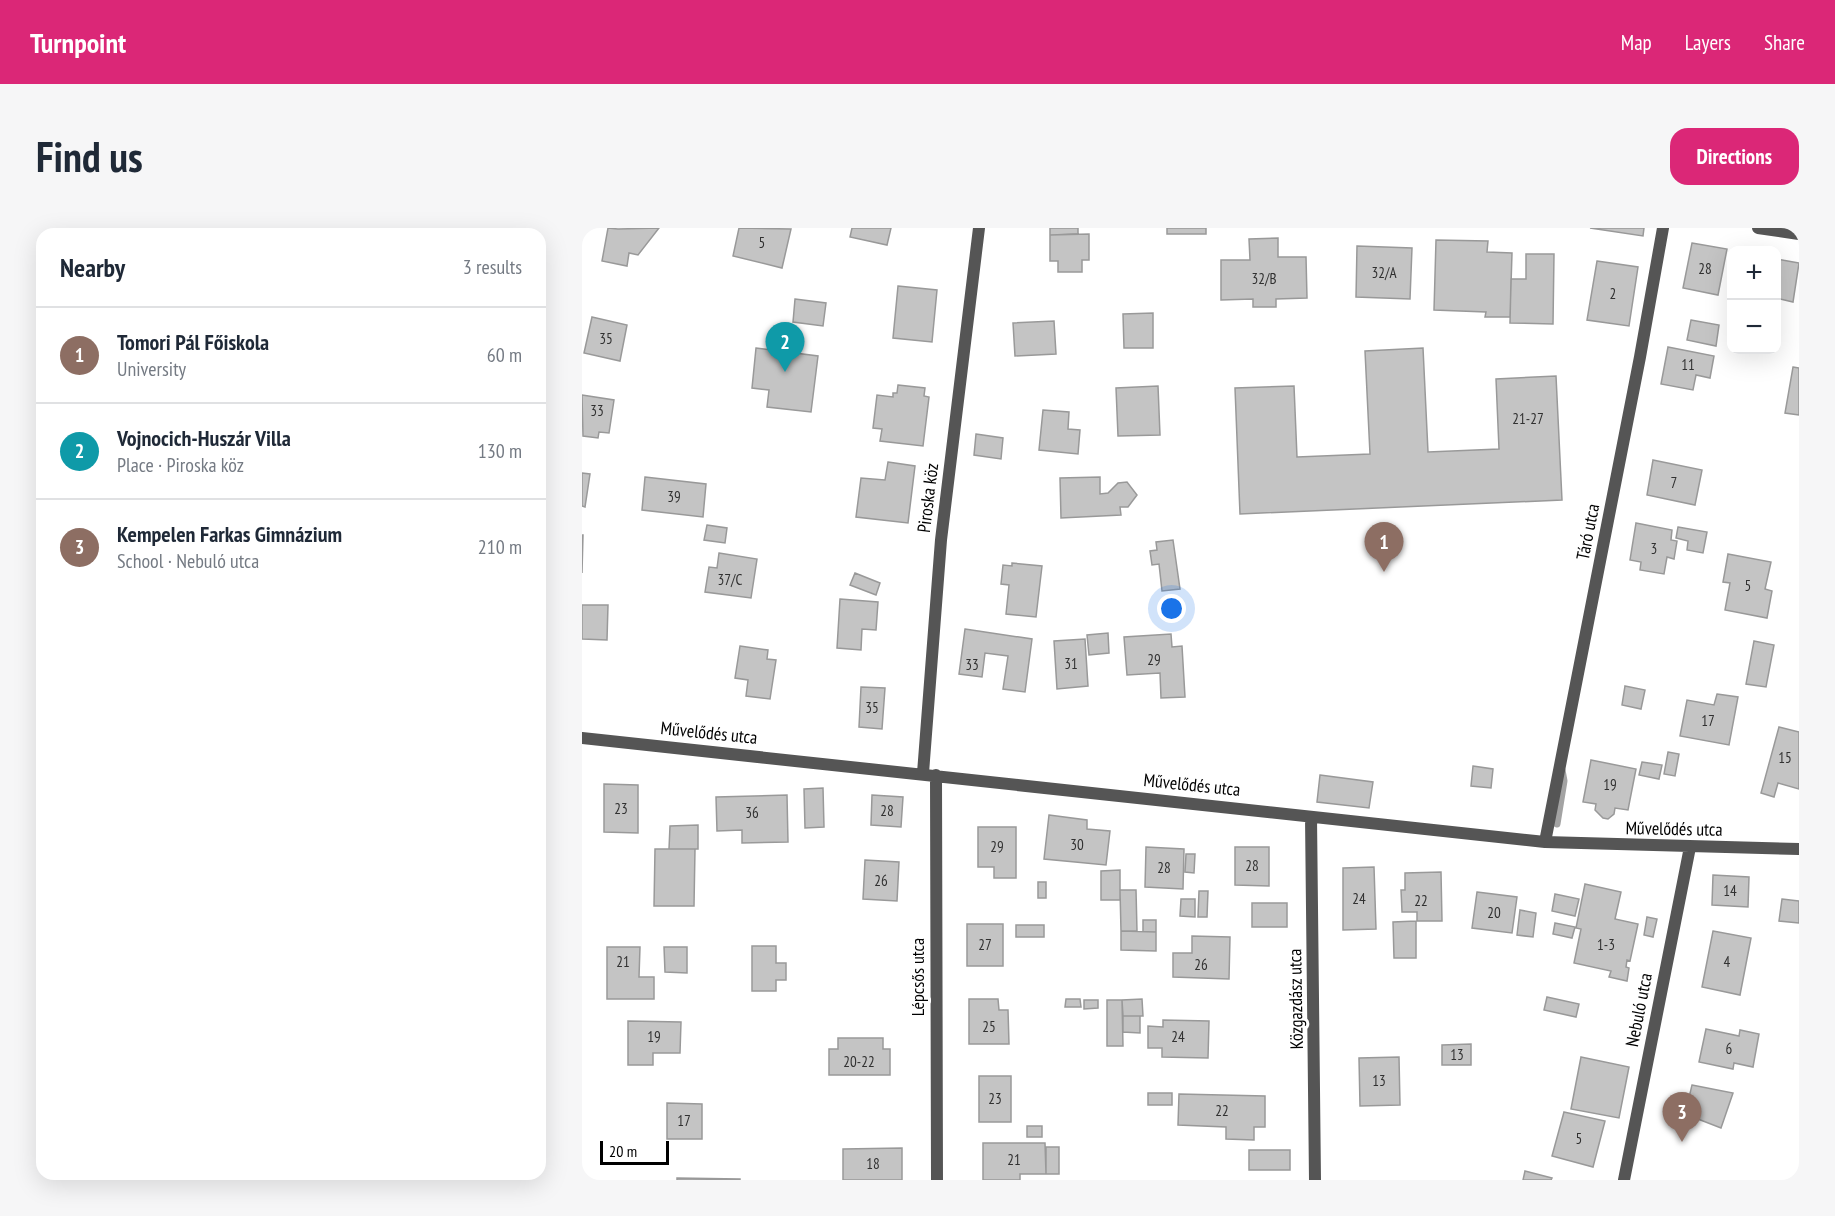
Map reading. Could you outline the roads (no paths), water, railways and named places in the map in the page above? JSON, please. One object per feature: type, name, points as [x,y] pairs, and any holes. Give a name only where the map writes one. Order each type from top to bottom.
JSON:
[{"type":"street","name":"Piroska köz","points":[[930,774],[941,540],[979,228]]},
{"type":"street","name":"Táró utca","points":[[1545,842],[1663,228]]},
{"type":"street","points":[[1758,228],[1799,234]]},
{"type":"street","name":"Művelődés utca","points":[[582,738],[1545,842],[1799,849]]},
{"type":"street","name":"Lépcsős utca","points":[[930,774],[937,1180]]},
{"type":"street","name":"Közgazdász utca","points":[[1311,817],[1315,1180]]},
{"type":"street","name":"Nebuló utca","points":[[1624,1180],[1690,847]]},
{"type":"waterway","points":[[1557,824],[1564,781],[1562,770]]},
{"type":"place","name":"Vojnocich-Huszár Villa","points":[[785,372]]},
{"type":"place","name":"Tomori Pál Főiskola","points":[[1384,572]]},
{"type":"place","name":"Kempelen Farkas Gimnázium","points":[[1682,1142]]}]
